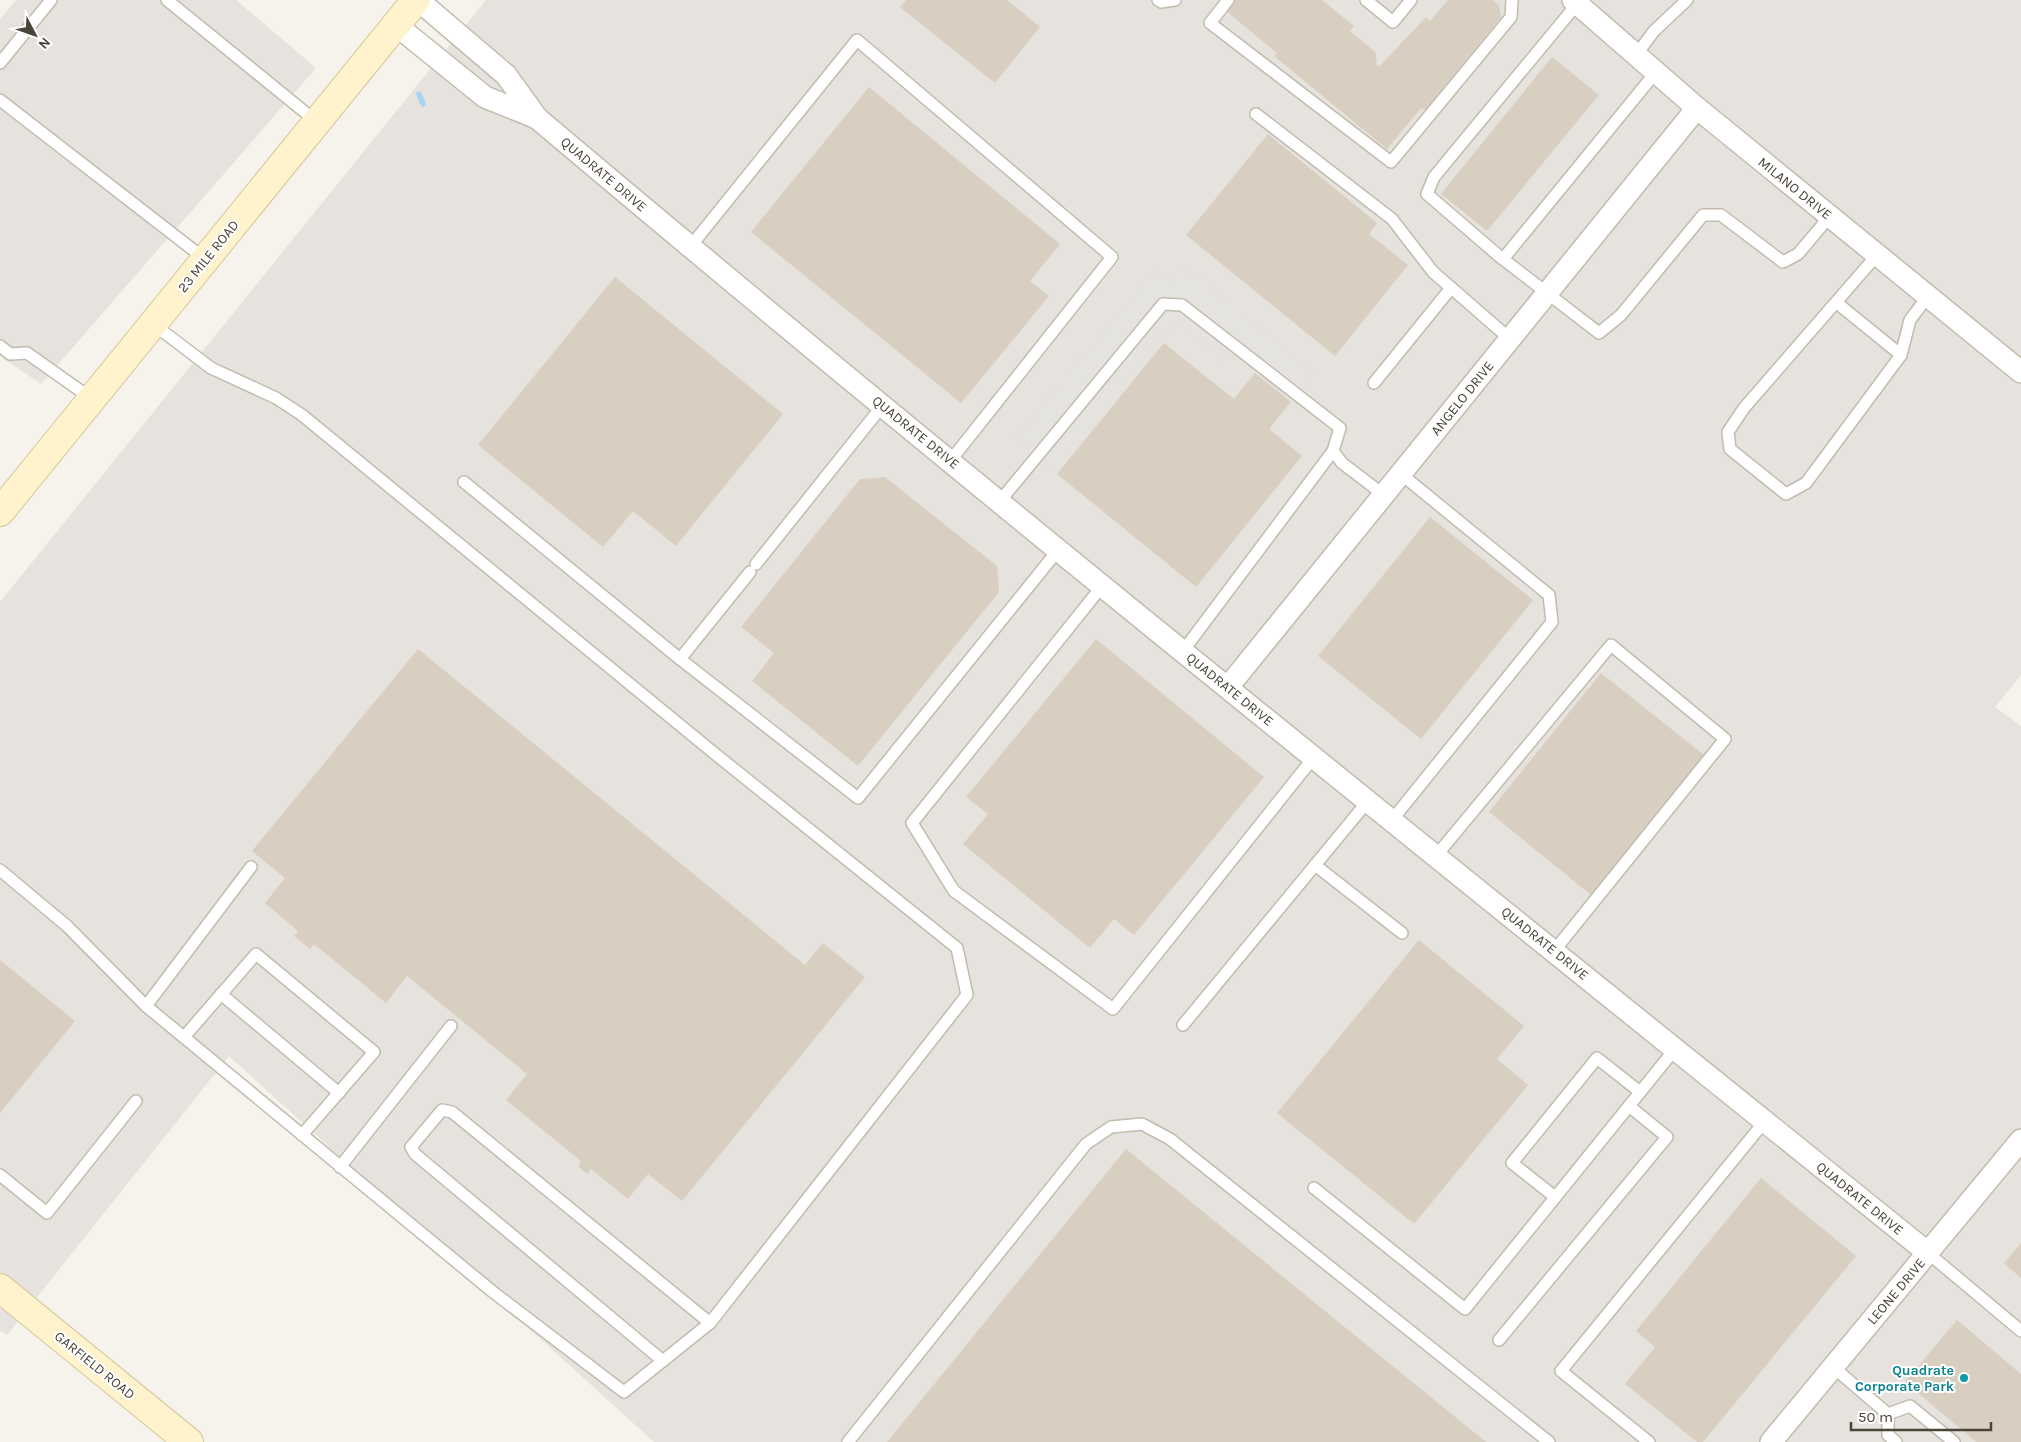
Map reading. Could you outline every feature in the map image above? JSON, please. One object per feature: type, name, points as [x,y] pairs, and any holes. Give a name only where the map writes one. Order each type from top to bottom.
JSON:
[{"type":"main road","name":"23 MILE ROAD","points":[[0,512],[417,0]]},
{"type":"main road","name":"GARFIELD ROAD","points":[[0,1288],[189,1442]]},
{"type":"street","name":"QUADRATE DRIVE","points":[[417,0],[506,75],[537,118],[690,248],[1183,651],[1928,1253]]},
{"type":"street","name":"MILANO DRIVE","points":[[1579,3],[1697,108],[2021,372]]},
{"type":"street","name":"QUADRATE DRIVE","points":[[396,25],[485,97],[537,118]]},
{"type":"street","name":"ANGELO DRIVE","points":[[1228,687],[1697,108]]},
{"type":"street","name":"LEONE DRIVE","points":[[1771,1442],[2021,1140]]},
{"type":"lane","points":[[0,63],[52,0]]},
{"type":"lane","points":[[167,0],[316,122]]},
{"type":"lane","points":[[1158,0],[1161,2],[1175,0]]},
{"type":"lane","points":[[1228,0],[1210,23],[1391,162],[1511,17],[1512,0]]},
{"type":"lane","points":[[1366,0],[1393,22],[1411,0]]},
{"type":"lane","points":[[1636,55],[1654,31],[1687,0]]},
{"type":"lane","points":[[1579,3],[1434,177],[1427,194],[1503,259],[1599,333],[1621,315],[1703,215],[1721,215],[1782,262],[1798,254],[1830,216]]},
{"type":"lane","points":[[690,248],[858,40],[1112,257],[951,460]]},
{"type":"lane","points":[[1503,259],[1656,72]]},
{"type":"lane","points":[[0,100],[205,259]]},
{"type":"lane","points":[[1256,114],[1392,219],[1433,272],[1510,339]]},
{"type":"lane","points":[[1877,255],[1744,408],[1728,432],[1730,449],[1786,494],[1806,483],[1901,354],[1910,320],[1928,296]]},
{"type":"lane","points":[[1374,383],[1451,288]]},
{"type":"lane","points":[[1837,302],[1901,354]]},
{"type":"lane","points":[[1000,501],[1163,304],[1182,305],[1340,428],[1333,451],[1183,651]]},
{"type":"lane","points":[[0,870],[67,926],[146,1006],[493,1292],[624,1392],[710,1323],[967,995],[957,948],[721,759],[302,416],[276,398],[211,368],[153,324]]},
{"type":"lane","points":[[0,346],[10,354],[28,353],[92,399]]},
{"type":"lane","points":[[680,659],[883,405]]},
{"type":"lane","points":[[1333,451],[1342,463],[1384,495]]},
{"type":"lane","points":[[1392,820],[1552,622],[1549,595],[1401,474]]},
{"type":"lane","points":[[464,482],[680,659],[858,798],[1059,549]]},
{"type":"lane","points":[[1104,586],[912,823],[954,891],[1113,1009],[1314,757]]},
{"type":"lane","points":[[1436,856],[1611,644],[1725,739],[1554,951]]},
{"type":"lane","points":[[1183,1025],[1368,801]]},
{"type":"lane","points":[[1315,865],[1402,933]]},
{"type":"lane","points":[[146,1006],[252,867]]},
{"type":"lane","points":[[184,1037],[256,954],[374,1052],[302,1135]]},
{"type":"lane","points":[[221,994],[338,1093]]},
{"type":"lane","points":[[340,1167],[450,1026]]},
{"type":"lane","points":[[1314,1188],[1465,1309],[1675,1049]]},
{"type":"lane","points":[[1555,1197],[1512,1163],[1597,1058],[1640,1092]]},
{"type":"lane","points":[[0,1175],[48,1213],[136,1101]]},
{"type":"lane","points":[[1499,1340],[1667,1137],[1629,1106]]},
{"type":"lane","points":[[663,1361],[415,1154],[411,1147],[442,1110],[452,1112],[710,1323]]},
{"type":"lane","points":[[1649,1442],[1561,1371],[1765,1121]]},
{"type":"lane","points":[[848,1442],[1086,1144],[1111,1127],[1142,1124],[1170,1139],[1549,1442]]},
{"type":"lane","points":[[1928,1253],[2021,1331]]},
{"type":"lane","points":[[1832,1367],[1888,1414],[1888,1434],[1896,1442]]},
{"type":"lane","points":[[1888,1414],[1910,1406],[1954,1442]]},
{"type":"shaded area","points":[[16,0],[236,0],[316,68],[41,384],[0,356],[0,19]]},
{"type":"shaded area","name":"Quadrate Corporate Park","points":[[486,0],[2021,0],[2021,675],[1995,707],[2021,726],[2021,1442],[654,1442],[229,1056],[7,1335],[0,1330],[0,602]]},
{"type":"shaded area","points":[[1182,265],[1313,371],[1292,397],[1232,350],[1223,361],[1175,322],[1054,471],[1015,439],[1153,270],[1168,281]]},
{"type":"building","points":[[906,0],[1007,0],[1040,27],[995,83],[900,7]]},
{"type":"building","points":[[1235,0],[1322,0],[1354,26],[1350,31],[1375,52],[1377,61],[1375,64],[1379,67],[1426,17],[1430,21],[1448,0],[1493,0],[1499,5],[1501,17],[1425,110],[1421,108],[1387,149],[1274,56],[1277,53],[1226,11]]},
{"type":"building","points":[[1552,57],[1599,95],[1487,231],[1441,194]]},
{"type":"building","points":[[869,87],[1060,244],[1030,281],[1049,296],[961,403],[751,232]]},
{"type":"building","points":[[1268,134],[1377,223],[1369,234],[1408,265],[1335,356],[1186,235]]},
{"type":"building","points":[[615,277],[783,414],[676,546],[633,511],[603,547],[478,445]]},
{"type":"building","points":[[1164,343],[1234,399],[1255,373],[1291,402],[1269,429],[1302,456],[1196,587],[1057,474]]},
{"type":"building","points":[[885,477],[997,566],[999,592],[858,766],[752,681],[774,653],[741,627],[860,479]]},
{"type":"building","points":[[1430,517],[1533,600],[1421,739],[1318,656]]},
{"type":"building","points":[[1096,639],[1264,777],[1134,935],[1114,919],[1090,948],[963,844],[988,814],[966,797]]},
{"type":"building","points":[[418,649],[805,965],[823,943],[865,977],[682,1201],[648,1174],[628,1199],[591,1169],[587,1174],[578,1166],[581,1161],[506,1100],[527,1074],[407,976],[386,1003],[314,944],[310,949],[294,936],[298,931],[265,903],[285,878],[252,851]]},
{"type":"building","points":[[1601,673],[1704,755],[1591,895],[1489,812]]},
{"type":"building","points":[[1419,940],[1524,1026],[1497,1059],[1528,1085],[1414,1224],[1277,1113]]},
{"type":"building","points":[[0,960],[75,1021],[0,1113]]},
{"type":"building","points":[[1126,1149],[1486,1442],[887,1442]]},
{"type":"building","points":[[1761,1178],[1856,1256],[1703,1442],[1697,1442],[1625,1384],[1655,1347],[1636,1331]]},
{"type":"building","points":[[2021,1243],[2021,1278],[2004,1263]]},
{"type":"building","name":"Quadrate Corporate Park","points":[[1957,1320],[2021,1374],[2021,1442],[1976,1442],[1905,1382]]},
{"type":"waterway","points":[[419,94],[423,104]]},
{"type":"place","name":"Quadrate Corporate Park","points":[[1964,1378]]}]
